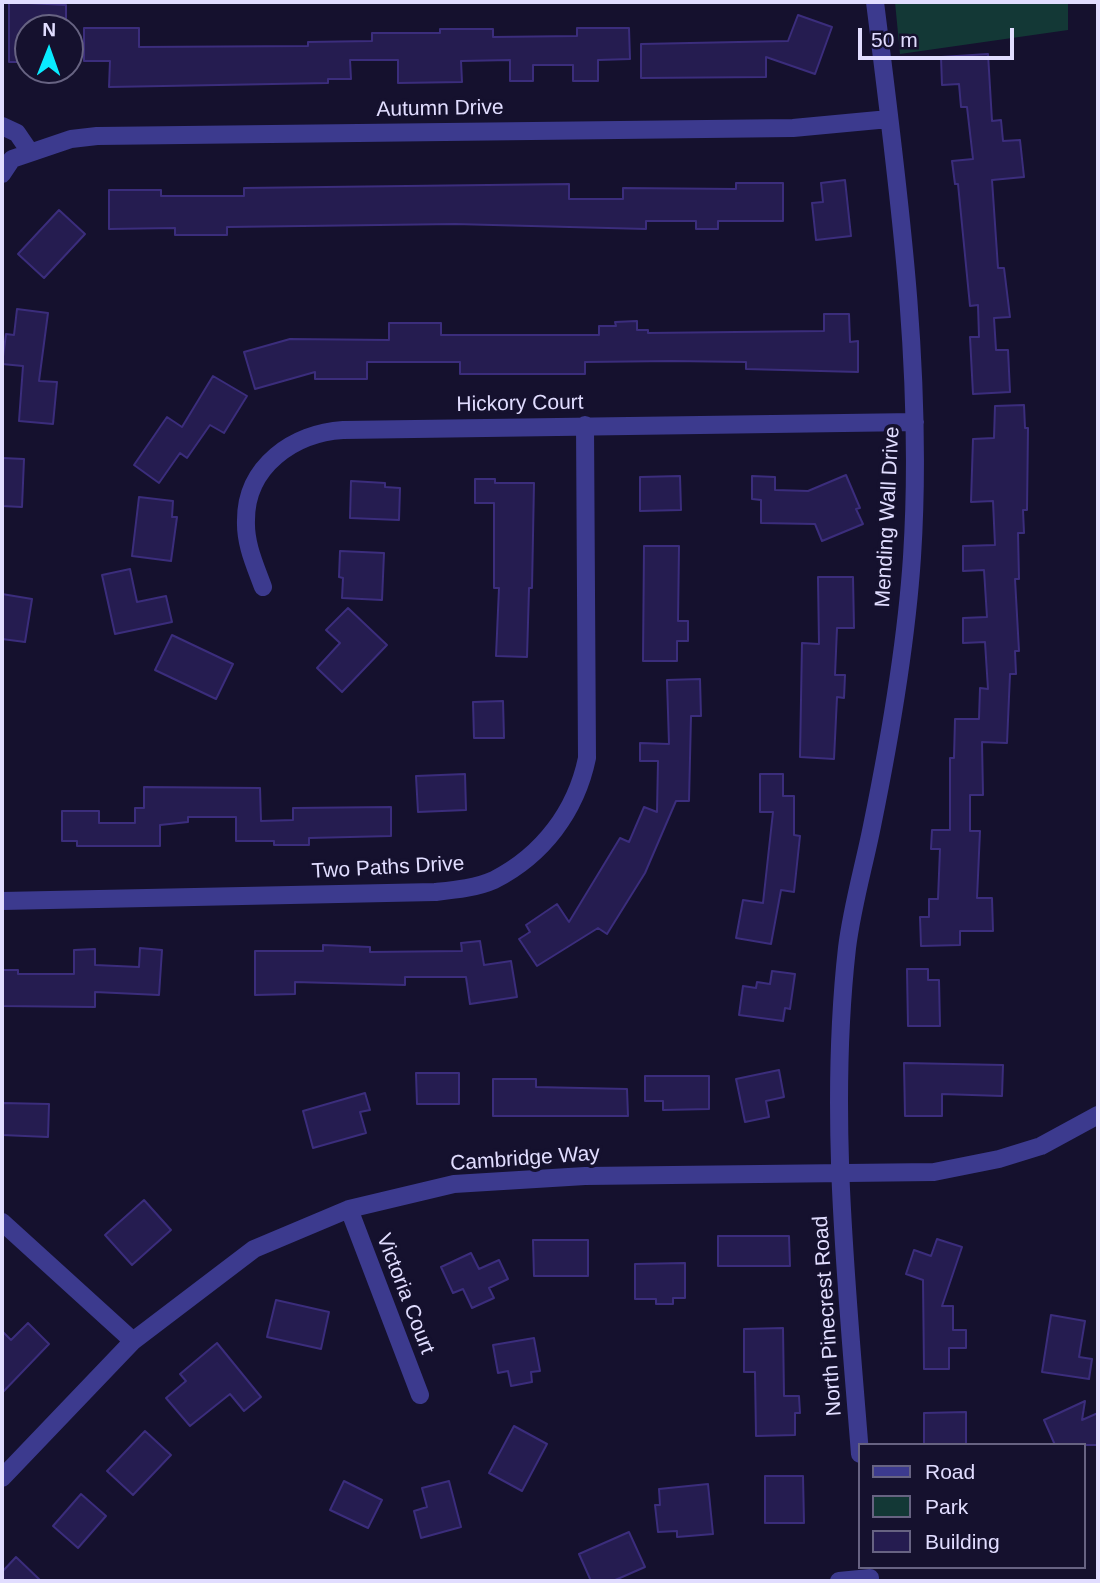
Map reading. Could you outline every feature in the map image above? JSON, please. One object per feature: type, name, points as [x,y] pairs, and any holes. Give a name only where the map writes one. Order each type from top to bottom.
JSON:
[{"type":"street","name":"Mending Wall Drive","points":[[842,1175],[840,1031],[848,943],[873,822],[902,649],[912,560],[915,422],[907,276],[875,2]]},
{"type":"street","name":"Autumn Drive","points":[[2,174],[12,159],[71,139],[97,136],[793,128],[889,119]]},
{"type":"street","points":[[2,126],[17,133],[30,152]]},
{"type":"street","name":"Hickory Court","points":[[263,587],[247,536],[248,503],[261,472],[276,455],[300,439],[343,430],[915,422]]},
{"type":"street","name":"Two Paths Drive","points":[[2,901],[435,892],[492,880],[527,857],[544,843],[575,799],[587,758],[585,425]]},
{"type":"street","name":"Cambridge Way","points":[[2,1478],[133,1341],[254,1249],[349,1209],[454,1184],[585,1177],[842,1175],[933,1171],[999,1160],[1062,1136],[1098,1115]]},
{"type":"street","name":"North Pinecrest Road","points":[[842,1175],[844,1253],[859,1443]]},
{"type":"street","name":"Victoria Court","points":[[349,1209],[420,1395]]},
{"type":"street","points":[[2,1222],[133,1341]]},
{"type":"street","points":[[839,1581],[870,1575]]},
{"type":"green space","points":[[895,2],[1068,2],[1068,30],[900,54]]},
{"type":"building","points":[[9,2],[66,5],[66,14],[14,14],[14,62],[9,62]]},
{"type":"building","points":[[798,15],[832,27],[815,74],[766,57],[766,77],[641,78],[641,44],[788,41]]},
{"type":"building","points":[[84,28],[139,28],[139,47],[308,46],[308,42],[372,41],[372,33],[440,33],[440,29],[493,29],[493,37],[577,36],[577,28],[629,28],[630,59],[598,60],[598,81],[573,81],[573,65],[533,65],[533,81],[510,81],[510,60],[461,61],[462,82],[398,83],[398,60],[350,60],[351,79],[328,79],[328,83],[109,87],[110,61],[84,61]]},
{"type":"building","points":[[988,54],[992,121],[1001,120],[1003,141],[1020,140],[1024,177],[992,180],[998,268],[1004,268],[1010,317],[994,318],[996,350],[1008,350],[1010,392],[973,394],[970,337],[979,337],[978,305],[970,306],[958,184],[955,184],[952,161],[973,159],[967,107],[961,107],[959,84],[942,85],[941,57]]},
{"type":"building","points":[[845,180],[851,236],[816,240],[812,203],[823,202],[821,183]]},
{"type":"building","points":[[736,183],[783,183],[783,221],[718,221],[718,229],[696,229],[696,221],[646,221],[646,229],[455,224],[227,227],[227,235],[175,235],[175,228],[109,229],[109,190],[161,190],[161,196],[244,196],[244,188],[569,184],[569,199],[623,199],[623,188],[736,189]]},
{"type":"building","points":[[59,210],[85,234],[44,278],[18,254]]},
{"type":"building","points":[[17,309],[48,313],[39,381],[57,382],[53,424],[19,421],[23,366],[2,364],[6,334],[14,335]]},
{"type":"building","points":[[824,314],[849,314],[850,342],[858,341],[858,372],[746,369],[746,362],[672,361],[585,362],[585,374],[460,374],[460,362],[367,362],[367,379],[315,379],[315,372],[255,389],[244,352],[290,339],[389,340],[389,323],[441,323],[441,335],[599,335],[599,326],[616,326],[615,322],[637,321],[637,330],[648,330],[648,333],[824,331]]},
{"type":"building","points":[[213,376],[247,396],[224,433],[210,425],[187,458],[180,453],[159,483],[134,465],[167,417],[182,427]]},
{"type":"building","points":[[1024,405],[1025,428],[1028,428],[1027,510],[1023,510],[1024,533],[1018,533],[1019,579],[1015,579],[1019,651],[1015,651],[1016,674],[1010,674],[1007,743],[982,742],[983,795],[970,795],[970,831],[980,831],[977,898],[992,898],[993,931],[960,931],[960,945],[921,946],[920,917],[929,917],[929,899],[938,899],[940,849],[931,849],[932,830],[950,830],[950,758],[954,758],[955,719],[979,719],[980,688],[988,689],[985,642],[963,643],[963,618],[987,617],[984,570],[963,571],[963,546],[995,545],[993,501],[971,502],[973,439],[994,438],[995,406]]},
{"type":"building","points":[[2,458],[24,459],[22,507],[2,506]]},
{"type":"building","points":[[846,475],[860,508],[856,509],[863,524],[822,541],[815,524],[761,523],[761,500],[752,499],[752,476],[775,477],[775,490],[808,491]]},
{"type":"building","points":[[680,476],[681,510],[640,511],[640,477]]},
{"type":"building","points":[[475,479],[495,479],[495,483],[534,483],[532,588],[529,588],[527,657],[496,656],[499,588],[494,588],[494,503],[475,503]]},
{"type":"building","points":[[351,481],[385,483],[385,487],[400,488],[399,520],[350,518]]},
{"type":"building","points":[[139,497],[173,501],[172,517],[177,517],[171,561],[132,556]]},
{"type":"building","points":[[644,546],[679,546],[678,621],[688,621],[688,641],[677,641],[677,661],[643,661]]},
{"type":"building","points":[[340,551],[384,553],[382,600],[342,598],[343,578],[339,577]]},
{"type":"building","points":[[130,569],[137,602],[166,596],[172,622],[115,634],[102,575]]},
{"type":"building","points":[[818,577],[853,577],[854,628],[837,628],[835,675],[845,675],[844,698],[837,697],[834,759],[800,757],[802,643],[819,644]]},
{"type":"building","points":[[2,594],[32,599],[25,642],[2,639]]},
{"type":"building","points":[[348,608],[387,645],[342,692],[317,668],[340,643],[326,630]]},
{"type":"building","points":[[172,635],[233,664],[216,699],[155,670]]},
{"type":"building","points":[[700,679],[701,716],[691,716],[689,801],[676,801],[645,873],[607,934],[598,928],[537,966],[519,939],[530,932],[526,925],[557,904],[569,922],[620,838],[629,842],[644,807],[657,812],[658,761],[640,761],[640,743],[669,744],[667,680]]},
{"type":"building","points":[[503,701],[504,738],[474,738],[473,702]]},
{"type":"building","points":[[465,774],[466,810],[418,812],[416,776]]},
{"type":"building","points":[[760,774],[783,774],[783,796],[794,796],[794,835],[800,836],[794,892],[781,890],[771,944],[736,938],[743,900],[763,903],[773,812],[760,812]]},
{"type":"building","points":[[144,787],[260,788],[261,821],[293,820],[293,808],[391,807],[391,836],[309,838],[309,845],[274,845],[274,841],[236,841],[236,817],[188,817],[188,822],[160,825],[160,846],[77,846],[77,841],[62,841],[62,811],[99,811],[99,823],[135,823],[135,808],[144,808]]},
{"type":"building","points":[[480,941],[484,965],[511,961],[517,997],[470,1004],[466,977],[405,977],[405,985],[295,982],[295,994],[255,995],[255,951],[323,951],[323,945],[370,947],[370,952],[462,951],[461,943]]},
{"type":"building","points":[[140,948],[162,950],[159,995],[95,992],[95,1007],[2,1006],[2,970],[18,970],[18,974],[74,974],[74,950],[95,949],[95,965],[139,967]]},
{"type":"building","points":[[907,969],[928,969],[928,980],[939,980],[940,1026],[908,1026]]},
{"type":"building","points":[[772,971],[795,974],[790,1009],[785,1008],[783,1021],[739,1015],[743,986],[756,988],[757,982],[770,984]]},
{"type":"building","points":[[904,1063],[1003,1065],[1002,1096],[942,1094],[942,1116],[905,1116]]},
{"type":"building","points":[[779,1070],[784,1097],[766,1101],[769,1117],[745,1122],[736,1079]]},
{"type":"building","points":[[416,1073],[459,1073],[459,1104],[417,1104]]},
{"type":"building","points":[[645,1076],[709,1076],[709,1109],[663,1110],[663,1101],[645,1101]]},
{"type":"building","points":[[493,1079],[536,1079],[536,1087],[627,1089],[628,1116],[493,1116]]},
{"type":"building","points":[[365,1093],[370,1110],[360,1112],[366,1133],[313,1148],[303,1111]]},
{"type":"building","points":[[2,1103],[49,1104],[48,1137],[2,1135]]},
{"type":"building","points":[[144,1200],[171,1230],[132,1265],[105,1235]]},
{"type":"building","points":[[718,1236],[789,1236],[790,1266],[718,1266]]},
{"type":"building","points":[[937,1239],[962,1247],[942,1306],[953,1306],[953,1330],[966,1330],[966,1348],[949,1348],[949,1369],[924,1369],[923,1280],[906,1274],[914,1250],[931,1256]]},
{"type":"building","points":[[533,1240],[588,1240],[588,1276],[534,1276]]},
{"type":"building","points":[[471,1253],[479,1269],[499,1260],[508,1279],[489,1288],[494,1298],[472,1308],[463,1289],[453,1293],[441,1267]]},
{"type":"building","points":[[685,1263],[685,1298],[673,1298],[673,1304],[656,1304],[656,1299],[635,1299],[635,1264]]},
{"type":"building","points":[[276,1300],[329,1312],[321,1349],[267,1337]]},
{"type":"building","points":[[1051,1315],[1085,1321],[1079,1357],[1092,1359],[1089,1379],[1042,1372]]},
{"type":"building","points":[[28,1323],[49,1344],[2,1393],[2,1331],[11,1340]]},
{"type":"building","points":[[783,1328],[784,1396],[799,1396],[800,1413],[795,1413],[795,1435],[756,1436],[755,1372],[744,1372],[744,1329]]},
{"type":"building","points":[[534,1338],[540,1371],[531,1372],[532,1382],[511,1386],[508,1371],[498,1373],[493,1345]]},
{"type":"building","points":[[217,1343],[261,1397],[244,1411],[230,1394],[190,1426],[166,1398],[186,1381],[180,1374]]},
{"type":"building","points":[[1085,1401],[1082,1420],[1098,1413],[1098,1445],[1054,1443],[1044,1420]]},
{"type":"building","points":[[966,1412],[966,1443],[924,1443],[924,1413]]},
{"type":"building","points":[[514,1426],[547,1444],[522,1491],[489,1473]]},
{"type":"building","points":[[145,1431],[171,1455],[133,1495],[107,1471]]},
{"type":"building","points":[[765,1476],[803,1476],[804,1523],[765,1523]]},
{"type":"building","points":[[344,1481],[382,1500],[368,1528],[330,1510]]},
{"type":"building","points":[[449,1481],[461,1527],[421,1538],[414,1511],[427,1507],[422,1488]]},
{"type":"building","points":[[708,1484],[713,1534],[677,1537],[677,1531],[658,1532],[655,1505],[660,1505],[659,1489]]},
{"type":"building","points":[[81,1494],[106,1516],[78,1548],[53,1526]]},
{"type":"building","points":[[629,1532],[645,1567],[613,1581],[591,1581],[579,1554]]},
{"type":"building","points":[[16,1557],[41,1581],[2,1581],[2,1572]]}]
